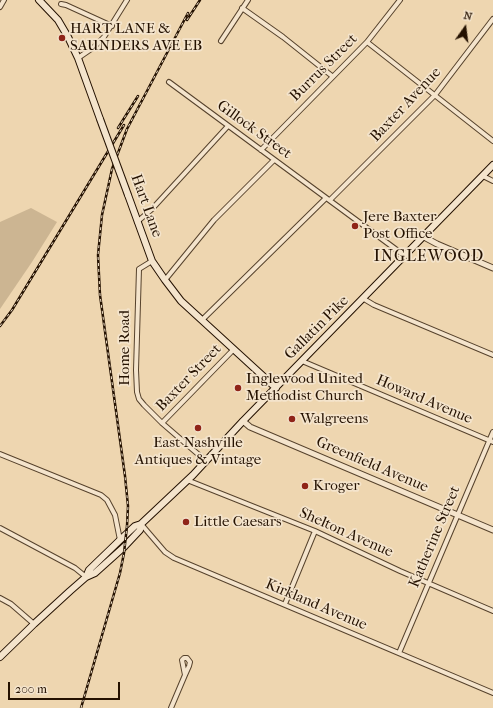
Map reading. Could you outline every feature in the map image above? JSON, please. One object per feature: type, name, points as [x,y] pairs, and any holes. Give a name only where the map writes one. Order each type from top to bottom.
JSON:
[{"type":"main road","name":"Hart Lane","points":[[39,0],[58,20],[78,58],[152,261],[181,300],[276,388]]},
{"type":"main road","name":"Gallatin Pike","points":[[86,577],[89,570],[120,540],[135,526],[141,524],[206,461],[243,421],[364,299],[493,165]]},
{"type":"main road","name":"Gallatin Pike","points":[[0,658],[34,624],[86,577],[95,574],[140,530],[141,524]]},
{"type":"street","points":[[0,7],[4,0]]},
{"type":"street","points":[[78,58],[94,47],[104,37],[127,0]]},
{"type":"street","points":[[220,41],[248,0]]},
{"type":"street","name":"Burrus Street","points":[[261,150],[367,42],[400,0]]},
{"type":"street","points":[[62,4],[112,26]]},
{"type":"street","points":[[242,8],[283,37],[332,76]]},
{"type":"street","name":"Baxter Avenue","points":[[202,320],[435,95],[493,19]]},
{"type":"street","points":[[367,42],[493,141]]},
{"type":"street","name":"Gillock Street","points":[[168,82],[405,256]]},
{"type":"street","points":[[138,222],[152,209],[228,126]]},
{"type":"street","points":[[165,280],[214,220],[274,160]]},
{"type":"street","points":[[483,176],[493,181]]},
{"type":"street","points":[[424,237],[493,268]]},
{"type":"street","name":"Home Road","points":[[152,261],[139,269],[136,392],[139,399],[162,423],[206,461]]},
{"type":"street","points":[[364,299],[374,305],[493,355]]},
{"type":"street","name":"Baxter Street","points":[[162,423],[234,349]]},
{"type":"street","name":"Howard Avenue","points":[[302,361],[491,441]]},
{"type":"street","name":"Greenfield Avenue","points":[[243,421],[250,427],[493,530]]},
{"type":"street","name":"Katherine Street","points":[[399,653],[428,583],[491,441],[493,432]]},
{"type":"street","points":[[0,454],[101,495],[108,500],[115,515],[120,540]]},
{"type":"street","name":"Shelton Avenue","points":[[187,480],[316,531],[428,583],[493,611]]},
{"type":"street","name":"Kirkland Avenue","points":[[141,524],[165,552],[174,558],[493,693]]},
{"type":"street","points":[[0,528],[75,568],[86,577]]},
{"type":"street","points":[[285,604],[316,531]]},
{"type":"street","points":[[0,598],[11,604],[34,624]]},
{"type":"street","points":[[171,708],[185,675]]},
{"type":"shaded area","points":[[31,208],[57,222],[0,309],[0,222]]},
{"type":"railway","points":[[187,20],[200,0]]},
{"type":"railway","points":[[81,708],[120,573],[124,553],[128,506],[100,295],[98,255],[102,215],[112,169],[127,129],[188,13]]},
{"type":"railway","points":[[118,128],[138,96]]},
{"type":"railway","points":[[0,326],[12,310],[124,125]]},
{"type":"place","name":"HART LANE & SAUNDERS AVE EB","points":[[62,38]]},
{"type":"place","name":"Jere Baxter Post Office","points":[[355,226]]},
{"type":"place","name":"Inglewood United Methodist Church","points":[[238,388]]},
{"type":"place","name":"Walgreens","points":[[292,419]]},
{"type":"place","name":"East Nashville Antiques & Vintage","points":[[198,428]]},
{"type":"place","name":"Kroger","points":[[305,486]]},
{"type":"place","name":"Little Caesars","points":[[186,522]]},
{"type":"district","name":"INGLEWOOD","points":[[429,257]]}]
